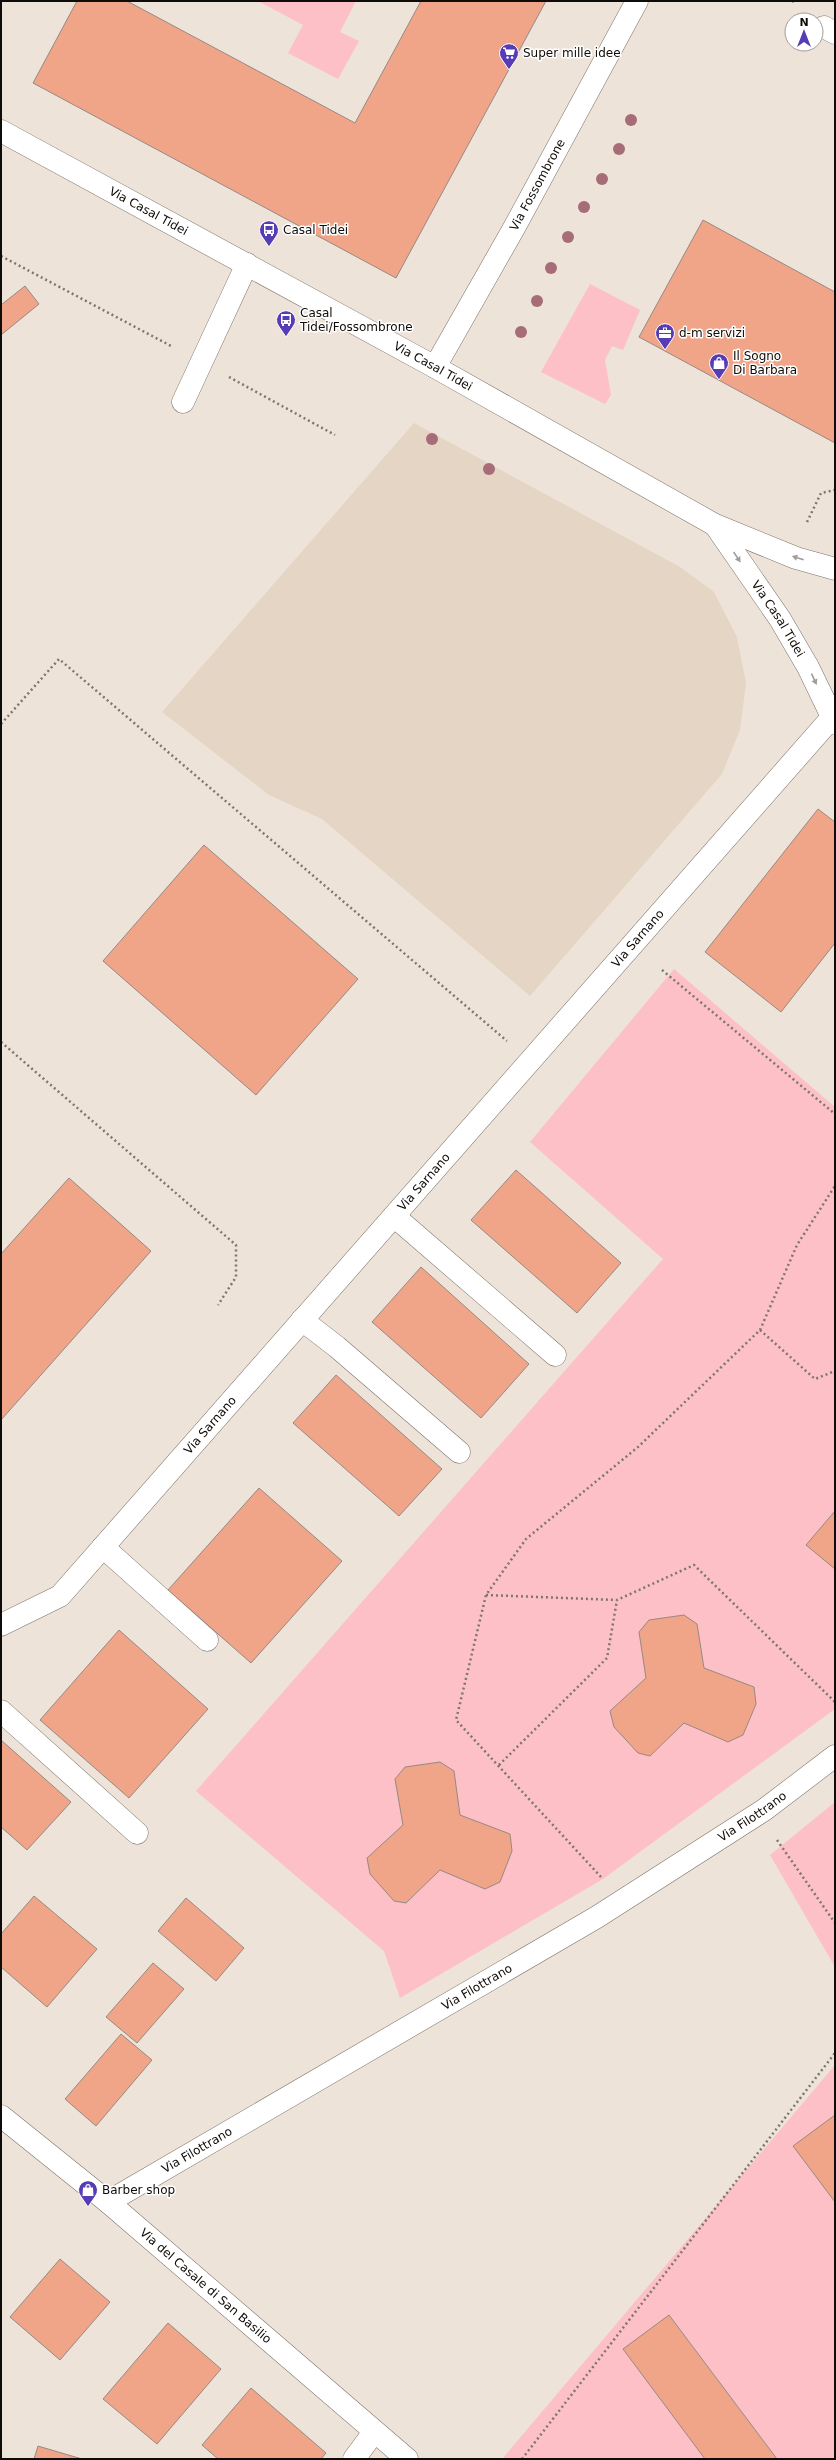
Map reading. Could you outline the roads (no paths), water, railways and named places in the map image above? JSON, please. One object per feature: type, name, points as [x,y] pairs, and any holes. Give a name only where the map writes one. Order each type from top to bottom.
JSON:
[{"type":"street","name":"Via Fossombrone","points":[[435,367],[518,221],[637,1]]},
{"type":"street","name":"Via Casal Tidei","points":[[1,131],[435,367],[715,525],[796,558],[835,569]]},
{"type":"street","points":[[183,402],[247,264]]},
{"type":"street","name":"Via Casal Tidei","points":[[715,525],[780,619],[808,667],[834,718]]},
{"type":"street","name":"Via Sarnano","points":[[1,1625],[60,1596],[834,718]]},
{"type":"street","points":[[394,1216],[555,1355]]},
{"type":"street","points":[[302,1320],[337,1347],[459,1452]]},
{"type":"street","points":[[103,1547],[207,1640]]},
{"type":"street","points":[[1,1711],[137,1833]]},
{"type":"street","name":"Via Filottrano","points":[[108,2202],[598,1917],[764,1810],[835,1756]]},
{"type":"street","name":"Via del Casale di San Basilio","points":[[1,2116],[108,2202],[407,2459]]},
{"type":"street","points":[[354,2459],[374,2432]]},
{"type":"place","name":"Super mille idee","points":[[509,70]]},
{"type":"place","name":"Casal Tidei","points":[[269,247]]},
{"type":"place","name":"Casal Tidei/Fossombrone","points":[[286,337]]},
{"type":"place","name":"d-m servizi","points":[[665,350]]},
{"type":"place","name":"Il Sogno Di Barbara","points":[[719,380]]},
{"type":"place","name":"Barber shop","points":[[88,2207]]}]
